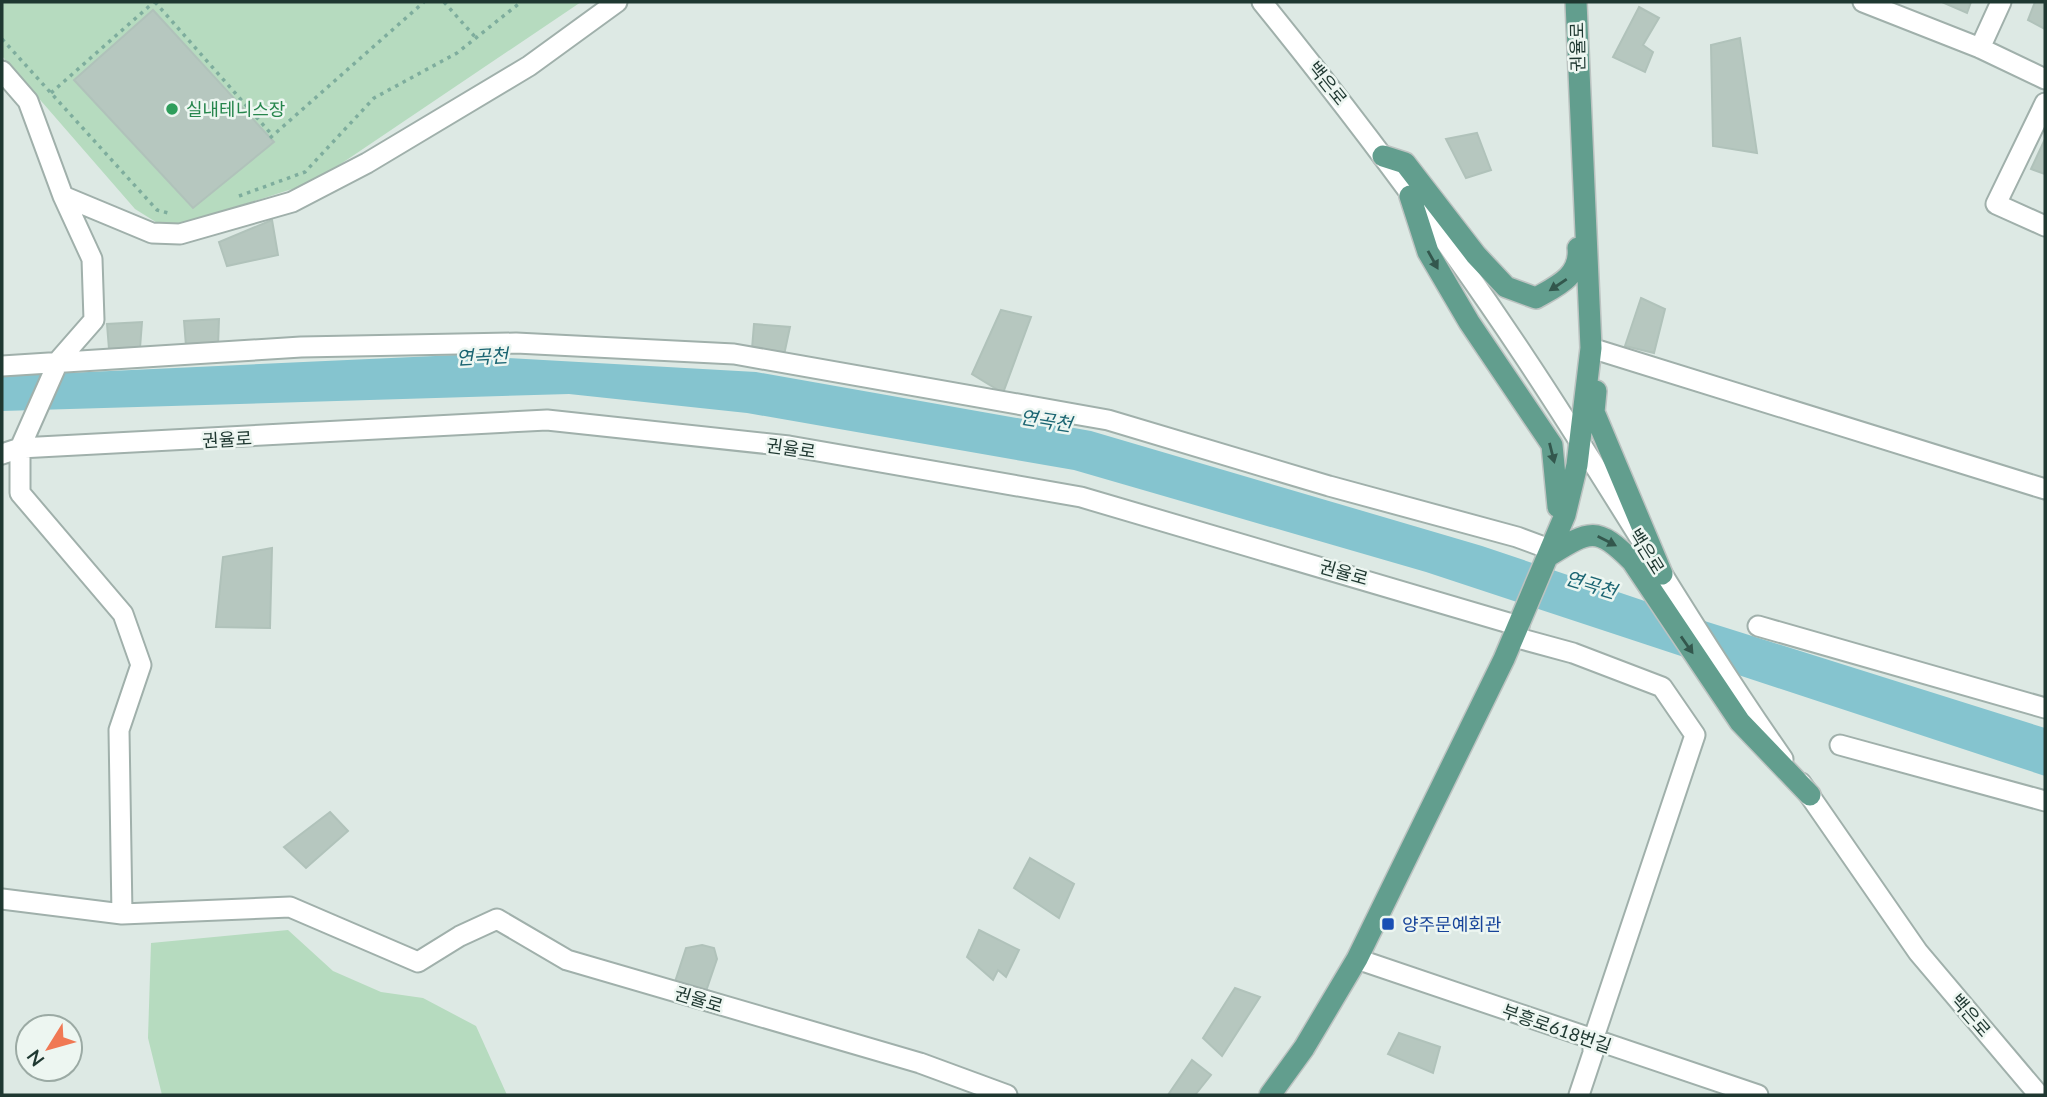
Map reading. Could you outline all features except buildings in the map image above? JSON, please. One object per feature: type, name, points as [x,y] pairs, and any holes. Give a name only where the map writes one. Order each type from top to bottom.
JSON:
[{"type":"main road","name":"권율로","points":[[1517,631],[1565,515],[1595,350],[1579,127],[1576,2]]},
{"type":"main road","points":[[1383,156],[1405,163],[1476,255],[1506,287],[1536,299],[1564,282],[1574,272],[1577,263],[1575,217],[1579,127]]},
{"type":"main road","points":[[1410,196],[1428,252],[1469,322],[1552,445],[1558,478],[1552,549],[1577,538],[1598,536],[1614,542],[1655,581]]},
{"type":"main road","points":[[1595,350],[1594,412],[1655,581],[1748,718],[1810,795]]},
{"type":"main road","points":[[1270,1095],[1325,1015],[1357,959],[1517,631]]},
{"type":"street","points":[[63,196],[152,233],[180,234],[292,202],[367,163],[529,66],[617,2]]},
{"type":"street","name":"백은로","points":[[1262,2],[1383,156],[1524,356],[1580,441],[1655,581],[1676,598],[1748,718]]},
{"type":"street","points":[[1863,2],[1980,48],[2045,79]]},
{"type":"street","points":[[1980,48],[2000,2]]},
{"type":"street","points":[[2,71],[28,101],[63,196],[92,259],[94,320],[59,360],[11,451],[20,493],[123,614],[141,665],[119,730],[122,914]]},
{"type":"street","points":[[2045,103],[1996,204],[2045,226]]},
{"type":"street","points":[[2,366],[59,360],[301,347],[516,343],[734,354],[1108,420],[1552,549]]},
{"type":"street","points":[[1595,350],[2045,489]]},
{"type":"street","name":"권율로","points":[[11,451],[547,420],[789,446],[1082,497],[1517,631],[1662,687],[1695,734],[1593,1040]]},
{"type":"street","points":[[1758,626],[2045,708]]},
{"type":"street","points":[[1840,745],[2045,801]]},
{"type":"street","name":"백은로","points":[[1810,795],[1918,951],[2039,1095]]},
{"type":"street","name":"권율로","points":[[2,899],[122,914],[289,907],[418,962],[460,936],[496,919],[567,960],[920,1063],[1007,1095]]},
{"type":"street","name":"부흥로618번길","points":[[1357,959],[1758,1095]]},
{"type":"street","points":[[1579,1095],[1593,1053],[1593,1040]]},
{"type":"path","points":[[50,94],[155,2],[272,137],[424,2]]},
{"type":"path","points":[[443,2],[476,38]]},
{"type":"path","points":[[231,199],[305,172],[374,98],[457,53],[521,2]]},
{"type":"path","points":[[2,40],[157,210],[182,217]]},
{"type":"green space","points":[[2,2],[581,2],[314,182],[167,229],[135,209],[2,56]]},
{"type":"green space","points":[[288,930],[333,971],[381,992],[423,998],[476,1026],[507,1095],[162,1095],[148,1038],[151,943]]},
{"type":"water","name":"연곡천","points":[[457,355],[756,372],[1091,431],[1482,546],[1695,618],[2045,728],[2045,776],[1426,572],[1074,470],[747,413],[569,394],[2,411],[2,376]]},
{"type":"place","name":"실내테니스장","points":[[172,109]]},
{"type":"place","name":"양주문예회관","points":[[1388,924]]}]
